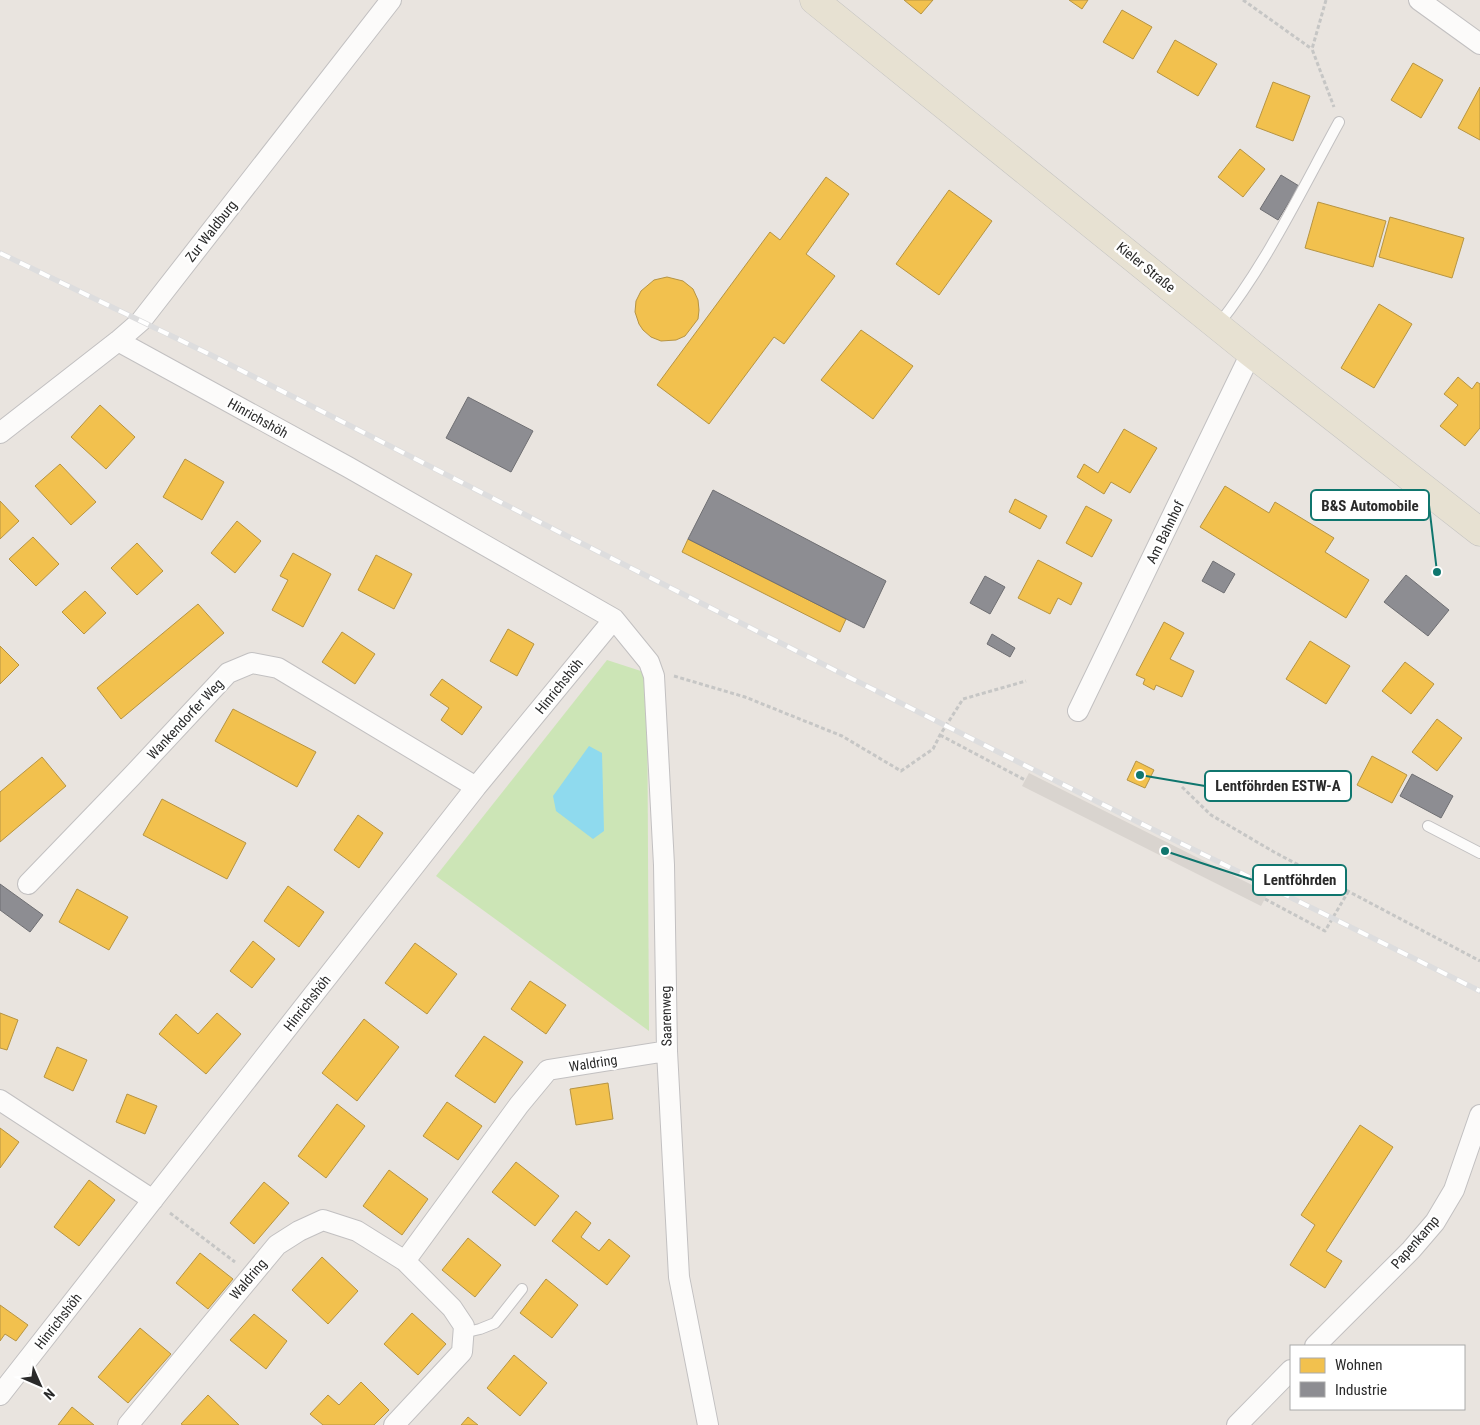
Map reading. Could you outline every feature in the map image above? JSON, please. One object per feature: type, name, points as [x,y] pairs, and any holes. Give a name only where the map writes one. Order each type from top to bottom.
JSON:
[{"type":"main road","name":"Kieler Straße","points":[[814,0],[1251,354],[1480,532]]},
{"type":"street","name":"Zur Waldburg","points":[[0,433],[141,321],[392,0]]},
{"type":"street","points":[[1419,0],[1480,44]]},
{"type":"street","name":"Hinrichshöh","points":[[0,1395],[476,787],[614,619],[348,468],[118,341]]},
{"type":"street","name":"Am Bahnhof","points":[[1078,711],[1251,354]]},
{"type":"street","name":"Saarenweg","points":[[614,619],[649,662],[654,676],[664,865],[666,1051],[679,1277],[708,1425]]},
{"type":"street","name":"Wankendorfer Weg","points":[[28,884],[228,673],[252,663],[278,668],[476,787]]},
{"type":"street","name":"Waldring","points":[[405,1262],[519,1105],[548,1070],[666,1051]]},
{"type":"street","points":[[0,1100],[153,1200]]},
{"type":"street","name":"Papenkamp","points":[[1316,1345],[1411,1250],[1435,1222],[1454,1190],[1480,1114]]},
{"type":"street","name":"Waldring","points":[[128,1425],[277,1245],[299,1231],[323,1220],[357,1231],[405,1262],[452,1308],[464,1326],[463,1333]]},
{"type":"street","points":[[394,1425],[462,1352],[463,1333]]},
{"type":"street","points":[[1237,1425],[1290,1371]]},
{"type":"lane","points":[[1217,325],[1236,302],[1265,257],[1339,122]]},
{"type":"lane","points":[[1428,826],[1480,853]]},
{"type":"lane","points":[[463,1333],[495,1323],[522,1289]]},
{"type":"path","points":[[1243,0],[1312,49],[1339,122]]},
{"type":"path","points":[[1312,49],[1326,0]]},
{"type":"path","points":[[654,676],[669,675],[745,697],[842,736],[901,771],[933,749],[963,698],[1026,681]]},
{"type":"path","points":[[940,735],[1025,780]]},
{"type":"path","points":[[1182,787],[1211,815],[1274,852],[1480,961]]},
{"type":"path","points":[[1265,899],[1325,931],[1348,892]]},
{"type":"path","points":[[153,1200],[252,1274]]},
{"type":"green space","points":[[607,660],[647,673],[649,1031],[436,876]]},
{"type":"shaded area","points":[[1029,773],[1268,893],[1261,906],[1022,786]]},
{"type":"water","points":[[589,746],[602,753],[604,831],[593,839],[556,811],[553,796]]},
{"type":"building: Wohnen","points":[[904,0],[933,0],[921,14]]},
{"type":"building: Wohnen","points":[[1069,0],[1088,0],[1082,9]]},
{"type":"building: Wohnen","points":[[1122,10],[1152,27],[1133,59],[1103,42]]},
{"type":"building: Wohnen","points":[[1175,40],[1217,64],[1198,96],[1157,72]]},
{"type":"building: Wohnen","points":[[1413,63],[1443,80],[1421,118],[1391,100]]},
{"type":"building: Wohnen","points":[[1273,82],[1310,96],[1293,141],[1256,127]]},
{"type":"building: Wohnen","points":[[1480,87],[1480,140],[1458,128]]},
{"type":"building: Wohnen","points":[[1240,149],[1265,169],[1243,197],[1218,177]]},
{"type":"building: Wohnen","points":[[826,177],[849,194],[806,254],[835,276],[784,344],[774,337],[709,424],[657,385],[770,232],[780,240]]},
{"type":"building: Wohnen","points":[[949,190],[992,221],[939,295],[896,264]]},
{"type":"building: Wohnen","points":[[1318,202],[1386,221],[1373,267],[1305,248]]},
{"type":"building: Wohnen","points":[[1390,217],[1464,238],[1452,278],[1379,257]]},
{"type":"building: Wohnen","points":[[667,277],[683,281],[693,289],[698,300],[699,310],[698,319],[685,336],[676,340],[661,341],[651,337],[639,324],[635,312],[636,301],[641,291],[654,280]]},
{"type":"building: Wohnen","points":[[1379,304],[1412,324],[1374,388],[1341,368]]},
{"type":"building: Wohnen","points":[[861,330],[913,366],[873,419],[821,380]]},
{"type":"building: Wohnen","points":[[1458,377],[1472,389],[1477,382],[1480,384],[1480,428],[1465,446],[1440,426],[1458,405],[1444,394]]},
{"type":"building: Wohnen","points":[[100,405],[135,437],[106,469],[71,437]]},
{"type":"building: Wohnen","points":[[1124,429],[1157,448],[1130,493],[1111,482],[1104,494],[1077,477],[1084,464],[1098,473]]},
{"type":"building: Wohnen","points":[[185,459],[224,482],[202,520],[163,497]]},
{"type":"building: Wohnen","points":[[60,464],[96,502],[71,525],[35,486]]},
{"type":"building: Wohnen","points":[[1225,486],[1269,513],[1275,502],[1334,538],[1325,552],[1369,580],[1346,618],[1200,527]]},
{"type":"building: Wohnen","points":[[1015,499],[1047,516],[1040,529],[1009,512]]},
{"type":"building: Wohnen","points":[[0,501],[19,521],[0,539]]},
{"type":"building: Wohnen","points":[[1086,506],[1112,520],[1092,557],[1066,543]]},
{"type":"building: Wohnen","points":[[237,521],[261,541],[235,573],[211,553]]},
{"type":"building: Wohnen","points":[[33,537],[59,564],[36,586],[9,559]]},
{"type":"building: Wohnen","points":[[688,539],[846,619],[840,632],[682,552]]},
{"type":"building: Wohnen","points":[[137,543],[163,571],[137,595],[111,568]]},
{"type":"building: Wohnen","points":[[293,553],[331,574],[303,627],[272,610],[288,580],[280,576]]},
{"type":"building: Wohnen","points":[[376,555],[412,574],[394,609],[358,590]]},
{"type":"building: Wohnen","points":[[1038,560],[1082,583],[1071,605],[1058,598],[1050,614],[1018,598]]},
{"type":"building: Wohnen","points":[[85,591],[106,613],[84,634],[62,612]]},
{"type":"building: Wohnen","points":[[198,604],[224,633],[121,719],[97,688]]},
{"type":"building: Wohnen","points":[[1164,622],[1184,633],[1170,659],[1194,671],[1182,697],[1156,685],[1154,690],[1143,684],[1145,679],[1136,675]]},
{"type":"building: Wohnen","points":[[508,629],[534,644],[517,676],[490,661]]},
{"type":"building: Wohnen","points":[[342,632],[375,654],[355,684],[322,662]]},
{"type":"building: Wohnen","points":[[1310,641],[1350,666],[1326,704],[1286,679]]},
{"type":"building: Wohnen","points":[[0,646],[19,665],[0,684]]},
{"type":"building: Wohnen","points":[[1405,662],[1434,684],[1411,714],[1382,691]]},
{"type":"building: Wohnen","points":[[442,679],[482,707],[462,735],[441,720],[449,708],[430,695]]},
{"type":"building: Wohnen","points":[[233,709],[316,752],[297,787],[215,741]]},
{"type":"building: Wohnen","points":[[1437,719],[1462,738],[1437,771],[1412,752]]},
{"type":"building: Wohnen","points":[[1372,756],[1407,775],[1392,803],[1357,785]]},
{"type":"building: Wohnen","points":[[42,757],[66,786],[0,842],[0,792]]},
{"type":"building: Wohnen","points":[[1136,761],[1154,770],[1145,788],[1127,780]]},
{"type":"building: Wohnen","points":[[162,799],[246,843],[227,879],[143,835]]},
{"type":"building: Wohnen","points":[[358,815],[383,833],[359,868],[334,850]]},
{"type":"building: Wohnen","points":[[288,886],[324,912],[299,947],[264,921]]},
{"type":"building: Wohnen","points":[[77,889],[128,917],[109,950],[59,922]]},
{"type":"building: Wohnen","points":[[253,941],[275,959],[252,988],[230,971]]},
{"type":"building: Wohnen","points":[[415,943],[457,974],[427,1014],[385,983]]},
{"type":"building: Wohnen","points":[[530,981],[566,1005],[546,1034],[511,1009]]},
{"type":"building: Wohnen","points":[[0,1013],[18,1020],[7,1050],[0,1048]]},
{"type":"building: Wohnen","points":[[217,1013],[241,1034],[206,1074],[159,1034],[176,1014],[198,1034]]},
{"type":"building: Wohnen","points":[[364,1019],[399,1047],[357,1101],[322,1073]]},
{"type":"building: Wohnen","points":[[484,1036],[523,1062],[495,1103],[455,1076]]},
{"type":"building: Wohnen","points":[[57,1047],[87,1060],[73,1091],[44,1077]]},
{"type":"building: Wohnen","points":[[608,1083],[613,1119],[576,1125],[570,1089]]},
{"type":"building: Wohnen","points":[[127,1094],[157,1106],[145,1134],[116,1122]]},
{"type":"building: Wohnen","points":[[447,1102],[482,1126],[458,1160],[423,1136]]},
{"type":"building: Wohnen","points":[[337,1104],[365,1126],[326,1178],[298,1156]]},
{"type":"building: Wohnen","points":[[1360,1125],[1393,1147],[1326,1251],[1342,1261],[1325,1288],[1290,1265],[1315,1225],[1301,1215]]},
{"type":"building: Wohnen","points":[[0,1128],[19,1142],[0,1168]]},
{"type":"building: Wohnen","points":[[516,1162],[559,1196],[535,1226],[492,1192]]},
{"type":"building: Wohnen","points":[[389,1170],[428,1199],[402,1235],[363,1206]]},
{"type":"building: Wohnen","points":[[89,1180],[115,1200],[79,1246],[54,1227]]},
{"type":"building: Wohnen","points":[[264,1182],[289,1203],[254,1244],[230,1223]]},
{"type":"building: Wohnen","points":[[576,1211],[591,1223],[581,1237],[599,1251],[609,1239],[630,1256],[607,1285],[552,1241]]},
{"type":"building: Wohnen","points":[[468,1238],[501,1265],[475,1297],[442,1270]]},
{"type":"building: Wohnen","points":[[200,1253],[233,1279],[208,1309],[176,1283]]},
{"type":"building: Wohnen","points":[[322,1257],[358,1291],[328,1324],[292,1290]]},
{"type":"building: Wohnen","points":[[546,1279],[578,1305],[552,1338],[520,1313]]},
{"type":"building: Wohnen","points":[[0,1305],[28,1325],[16,1341],[5,1334],[0,1341]]},
{"type":"building: Wohnen","points":[[412,1313],[446,1344],[418,1375],[384,1344]]},
{"type":"building: Wohnen","points":[[254,1314],[287,1341],[266,1369],[230,1340]]},
{"type":"building: Wohnen","points":[[140,1328],[171,1354],[128,1403],[98,1377]]},
{"type":"building: Wohnen","points":[[514,1355],[547,1383],[520,1416],[487,1388]]},
{"type":"building: Wohnen","points":[[361,1382],[389,1410],[374,1425],[323,1425],[310,1414],[328,1395],[339,1405]]},
{"type":"building: Wohnen","points":[[208,1395],[239,1425],[181,1424]]},
{"type":"building: Wohnen","points":[[72,1407],[94,1425],[58,1425]]},
{"type":"building: Wohnen","points":[[468,1417],[478,1425],[461,1425]]},
{"type":"building: Industrie","points":[[1281,175],[1299,186],[1278,220],[1260,209]]},
{"type":"building: Industrie","points":[[468,397],[533,431],[511,472],[446,438]]},
{"type":"building: Industrie","points":[[713,490],[886,581],[864,628],[688,539]]},
{"type":"building: Industrie","points":[[1213,561],[1235,574],[1224,593],[1202,581]]},
{"type":"building: Industrie","points":[[1406,575],[1449,610],[1428,636],[1384,602]]},
{"type":"building: Industrie","points":[[985,576],[1005,587],[990,614],[970,603]]},
{"type":"building: Industrie","points":[[992,634],[1015,648],[1010,657],[987,644]]},
{"type":"building: Industrie","points":[[1412,774],[1453,796],[1441,818],[1400,796]]},
{"type":"building: Industrie","points":[[0,884],[43,915],[30,932],[0,910]]},
{"type":"railway","points":[[0,253],[211,355],[571,538],[1480,991]]},
{"type":"place","name":"B&S Automobile","points":[[1437,572]]},
{"type":"place","name":"Lentföhrden ESTW-A","points":[[1140,775]]},
{"type":"place","name":"Lentföhrden","points":[[1165,851]]}]
